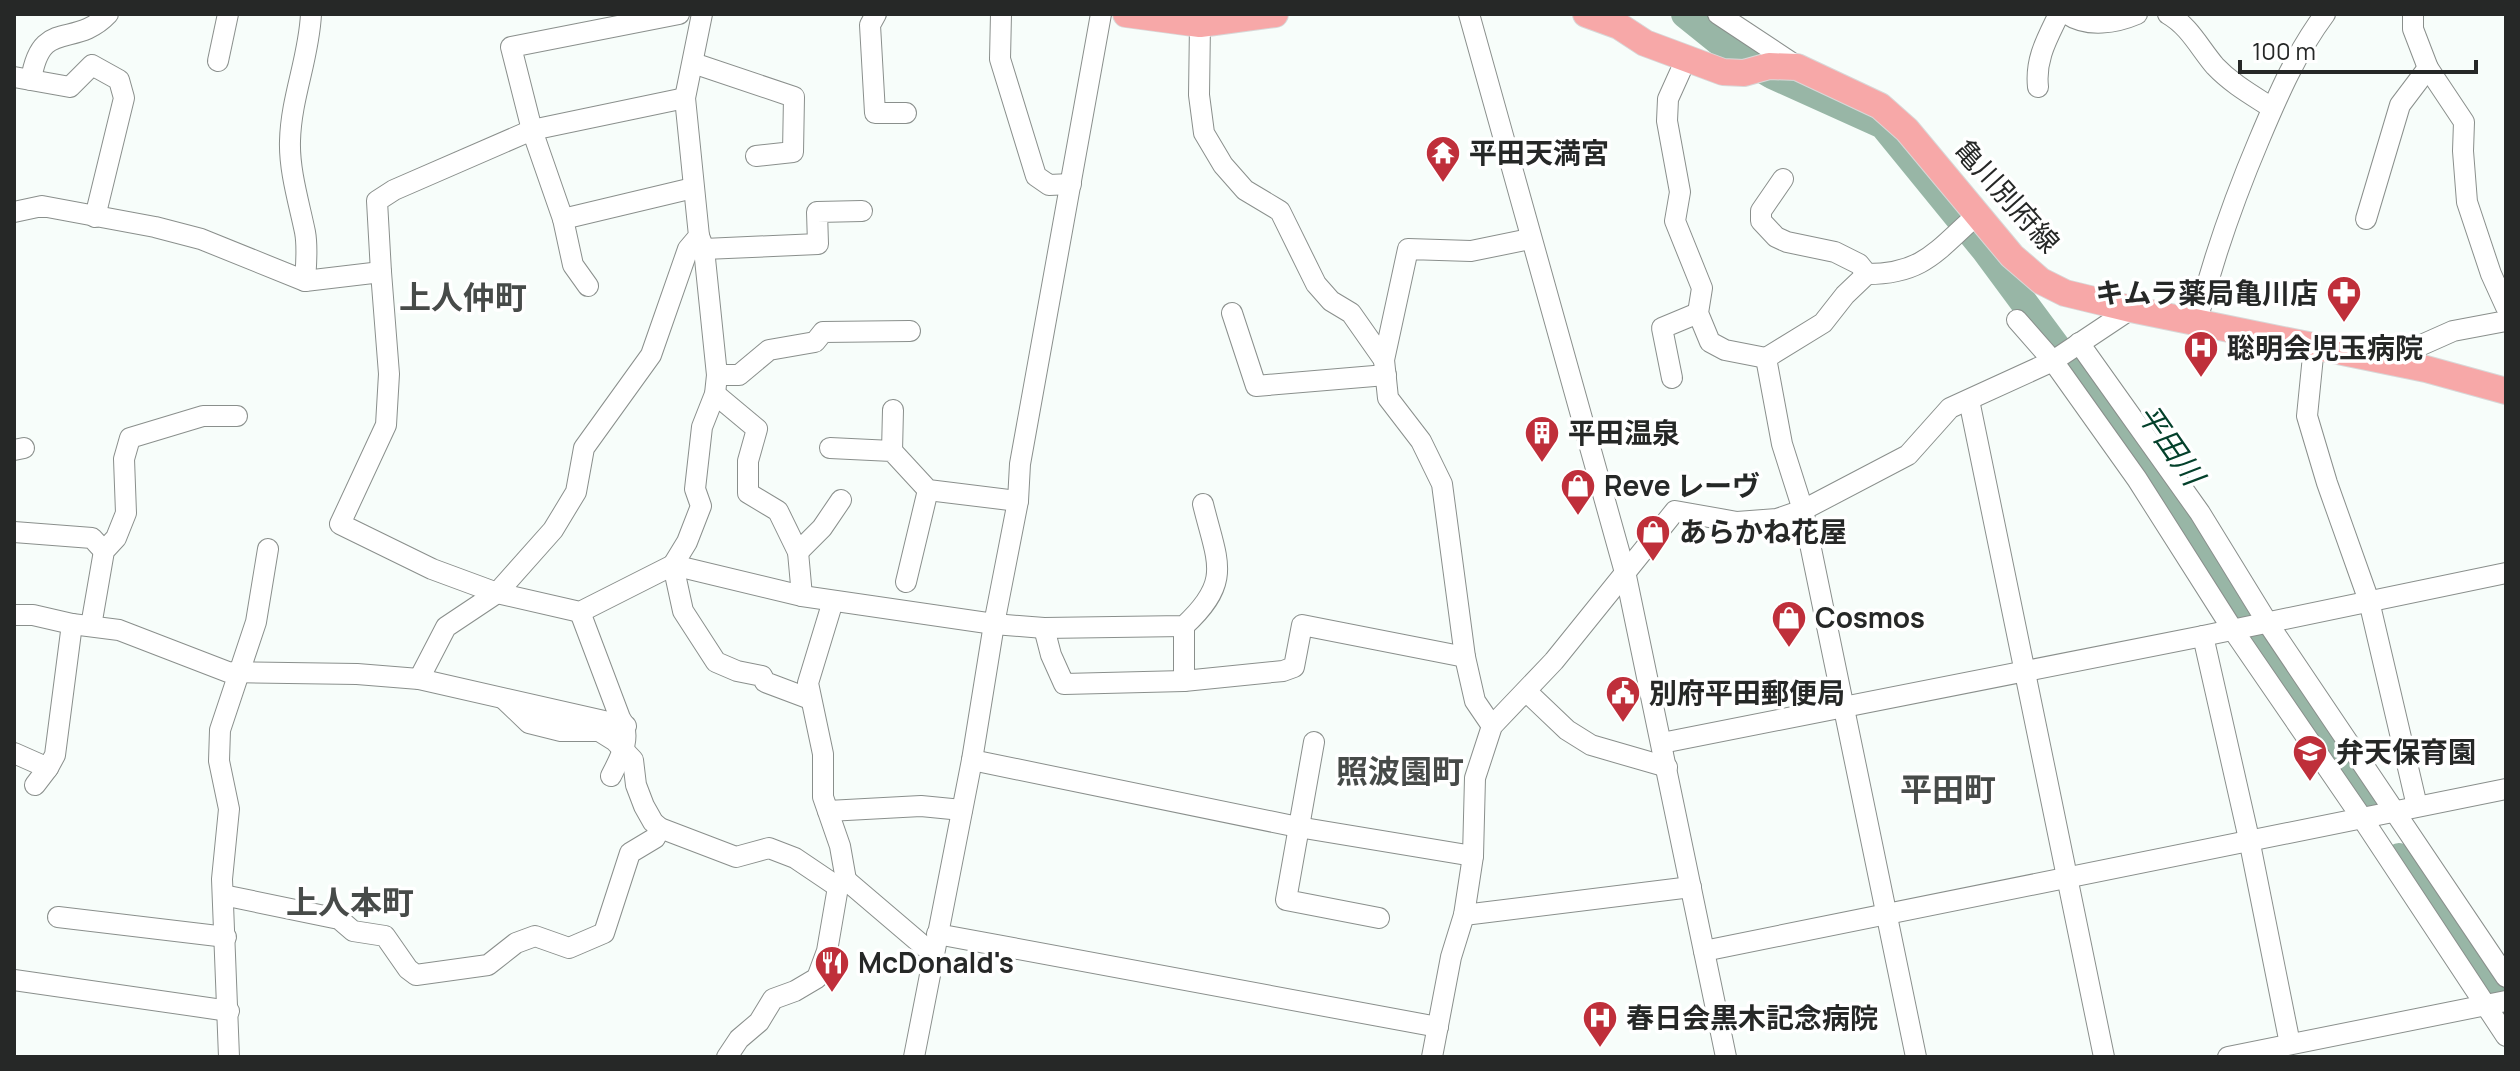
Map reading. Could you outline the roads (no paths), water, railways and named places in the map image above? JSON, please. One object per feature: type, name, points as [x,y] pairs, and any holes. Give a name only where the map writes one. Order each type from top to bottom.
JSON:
[{"type":"main road","points":[[1126,14],[1199,19],[1275,14]]},
{"type":"main road","name":"亀川別府線","points":[[1586,14],[1619,26],[1645,43],[1723,72],[1797,67],[1880,106],[1907,130],[1968,223],[2041,281],[2065,293],[2393,362],[2506,391]]},
{"type":"street","points":[[95,217],[124,98],[119,80],[92,65],[70,87],[23,78],[41,46],[60,35],[84,32],[108,14]]},
{"type":"street","points":[[218,61],[228,14]]},
{"type":"street","points":[[305,281],[306,242],[289,145],[292,105],[303,72],[311,14]]},
{"type":"street","points":[[588,286],[573,265],[563,219],[532,130],[511,47],[679,14]]},
{"type":"street","points":[[685,98],[532,130],[394,190],[377,201],[389,374],[386,425],[340,524],[432,569],[497,593],[580,612],[673,565],[687,542],[701,506],[695,489],[702,427],[716,385],[685,98],[702,14]]},
{"type":"street","points":[[876,14],[870,25],[875,113],[906,113]]},
{"type":"street","points":[[1001,14],[1000,59],[1036,176],[1049,185],[1071,184]]},
{"type":"street","points":[[914,1057],[972,760],[1018,501],[1020,464],[1101,14]]},
{"type":"street","points":[[1469,14],[1626,576],[1726,1057]]},
{"type":"street","points":[[1718,14],[1797,67]]},
{"type":"street","points":[[2038,87],[2036,71],[2042,48],[2059,14]]},
{"type":"street","points":[[2067,14],[2083,20],[2118,22],[2137,14]]},
{"type":"street","points":[[2168,14],[2182,22],[2235,85],[2272,108]]},
{"type":"street","points":[[2197,321],[2214,258],[2272,108],[2297,56],[2325,14]]},
{"type":"street","points":[[2413,14],[2413,29],[2428,68],[2464,122],[2467,202],[2491,274],[2506,307]]},
{"type":"street","points":[[1199,19],[1199,95],[1204,133],[1223,165],[1245,190],[1280,211],[1316,284],[1331,301],[1351,313],[1385,368]]},
{"type":"street","points":[[1686,59],[1668,99],[1667,121],[1680,192],[1675,221],[1702,288],[1698,313],[1710,342],[1725,350],[1766,358],[1823,323],[1867,274],[1892,274],[1927,260],[1968,223]]},
{"type":"street","points":[[693,63],[794,97],[793,152],[756,156]]},
{"type":"street","points":[[2366,219],[2400,105],[2428,68]]},
{"type":"street","points":[[1783,179],[1761,211],[1761,221],[1776,237],[1835,252],[1859,264],[1867,274]]},
{"type":"street","points":[[563,219],[693,188]]},
{"type":"street","points":[[14,212],[42,206],[155,227],[201,239],[305,281],[381,272]]},
{"type":"street","points":[[419,679],[446,627],[497,593],[553,530],[576,492],[584,448],[651,355],[688,249],[701,242],[818,244],[817,212],[862,211]]},
{"type":"street","points":[[1492,726],[1475,701],[1465,657],[1442,484],[1421,441],[1388,398],[1385,368],[1408,249],[1471,251],[1530,239]]},
{"type":"street","points":[[1432,1057],[1451,957],[1464,915],[1473,856],[1475,778],[1492,726],[1554,661],[1626,576],[1675,511],[1737,522],[1777,519],[1803,510],[1908,455],[1950,408],[2053,361],[2131,309]]},
{"type":"street","points":[[1232,313],[1256,386],[1385,368]]},
{"type":"street","points":[[1672,378],[1662,328],[1698,313]]},
{"type":"street","points":[[2017,320],[2053,361],[2137,479],[2233,630],[2506,1036]]},
{"type":"street","points":[[2393,362],[2408,351],[2453,331],[2506,321]]},
{"type":"street","points":[[716,385],[739,375],[769,350],[815,342],[823,332],[910,331]]},
{"type":"street","points":[[2075,346],[2200,513],[2267,622],[2506,977]]},
{"type":"street","points":[[2314,346],[2307,416],[2369,601],[2417,806]]},
{"type":"street","points":[[1766,358],[1782,444],[1803,510],[1916,1057]]},
{"type":"street","points":[[716,385],[757,429],[748,461],[748,493],[778,511],[798,552],[802,596]]},
{"type":"street","points":[[1969,400],[2104,1057]]},
{"type":"street","points":[[893,410],[892,451],[928,490],[1018,501]]},
{"type":"street","points":[[35,785],[55,755],[81,625],[104,551],[116,538],[126,513],[124,459],[130,438],[203,416],[237,416]]},
{"type":"street","points":[[830,448],[892,451]]},
{"type":"street","points":[[906,582],[928,490]]},
{"type":"street","points":[[798,552],[822,528],[841,500]]},
{"type":"street","points":[[673,565],[802,596],[994,624],[1044,628],[1184,626],[1214,592],[1218,567],[1203,504]]},
{"type":"street","points":[[14,532],[92,538],[104,551]]},
{"type":"street","points":[[229,1057],[222,879],[229,809],[219,761],[220,730],[256,622],[268,549]]},
{"type":"street","points":[[673,565],[683,611],[716,662],[737,671],[762,676],[765,682],[810,699]]},
{"type":"street","points":[[1662,743],[2506,573]]},
{"type":"street","points":[[727,1057],[739,1039],[759,1022],[773,999],[817,978],[827,951],[842,884],[840,846],[823,797],[823,754],[808,683],[833,601]]},
{"type":"street","points":[[580,612],[620,718],[626,726],[624,750],[611,776]]},
{"type":"street","points":[[14,615],[33,615],[119,630],[239,674],[357,674],[419,679],[626,726]]},
{"type":"street","points":[[1044,628],[1051,655],[1064,684],[1184,681],[1283,671],[1294,667],[1302,625],[1465,657]]},
{"type":"street","points":[[1184,626],[1184,681]]},
{"type":"street","points":[[2203,636],[2249,839],[2290,1044]]},
{"type":"street","points":[[1526,691],[1567,730],[1591,745],[1667,767]]},
{"type":"street","points":[[505,700],[529,723],[561,731],[599,731],[624,750],[633,760],[636,785],[644,806],[660,828],[736,857],[769,848],[795,858],[842,884],[934,955]]},
{"type":"street","points":[[1314,742],[1286,900],[1379,918]]},
{"type":"street","points":[[14,753],[48,768]]},
{"type":"street","points":[[972,760],[1298,827],[1473,856]]},
{"type":"street","points":[[1704,951],[2506,789]]},
{"type":"street","points":[[828,811],[921,806],[962,810]]},
{"type":"street","points":[[223,895],[339,919],[353,931],[385,936],[408,969],[416,975],[454,971],[488,965],[516,943],[535,936],[569,948],[604,933],[630,853],[655,838],[660,828]]},
{"type":"street","points":[[1464,915],[1691,887]]},
{"type":"street","points":[[58,917],[226,937]]},
{"type":"street","points":[[937,934],[1438,1027]]},
{"type":"street","points":[[14,980],[229,1011]]},
{"type":"street","points":[[2228,1057],[2506,1001]]},
{"type":"waterway","name":"平田川","points":[[1685,14],[1731,51],[1772,75],[1883,125],[1985,250],[2150,473],[2275,660],[2365,806]]},
{"type":"waterway","name":"平田川","points":[[2399,857],[2506,1010]]},
{"type":"place","name":"平田天満宮","points":[[1443,184]]},
{"type":"place","name":"キムラ薬局亀川店","points":[[2344,324]]},
{"type":"place","name":"聡明会児玉病院","points":[[2201,379]]},
{"type":"place","name":"平田温泉","points":[[1542,464]]},
{"type":"place","name":"Reve レーヴ","points":[[1578,517]]},
{"type":"place","name":"あらかね花屋","points":[[1653,563]]},
{"type":"place","name":"Cosmos","points":[[1789,649]]},
{"type":"place","name":"別府平田郵便局","points":[[1623,724]]},
{"type":"place","name":"弁天保育園","points":[[2310,783]]},
{"type":"place","name":"McDonald's","points":[[832,994]]},
{"type":"place","name":"春日会黒木記念病院","points":[[1600,1049]]},
{"type":"district","name":"上人仲町","points":[[463,298]]},
{"type":"district","name":"照波園町","points":[[1400,772]]},
{"type":"district","name":"平田町","points":[[1948,790]]},
{"type":"district","name":"上人本町","points":[[350,903]]}]
